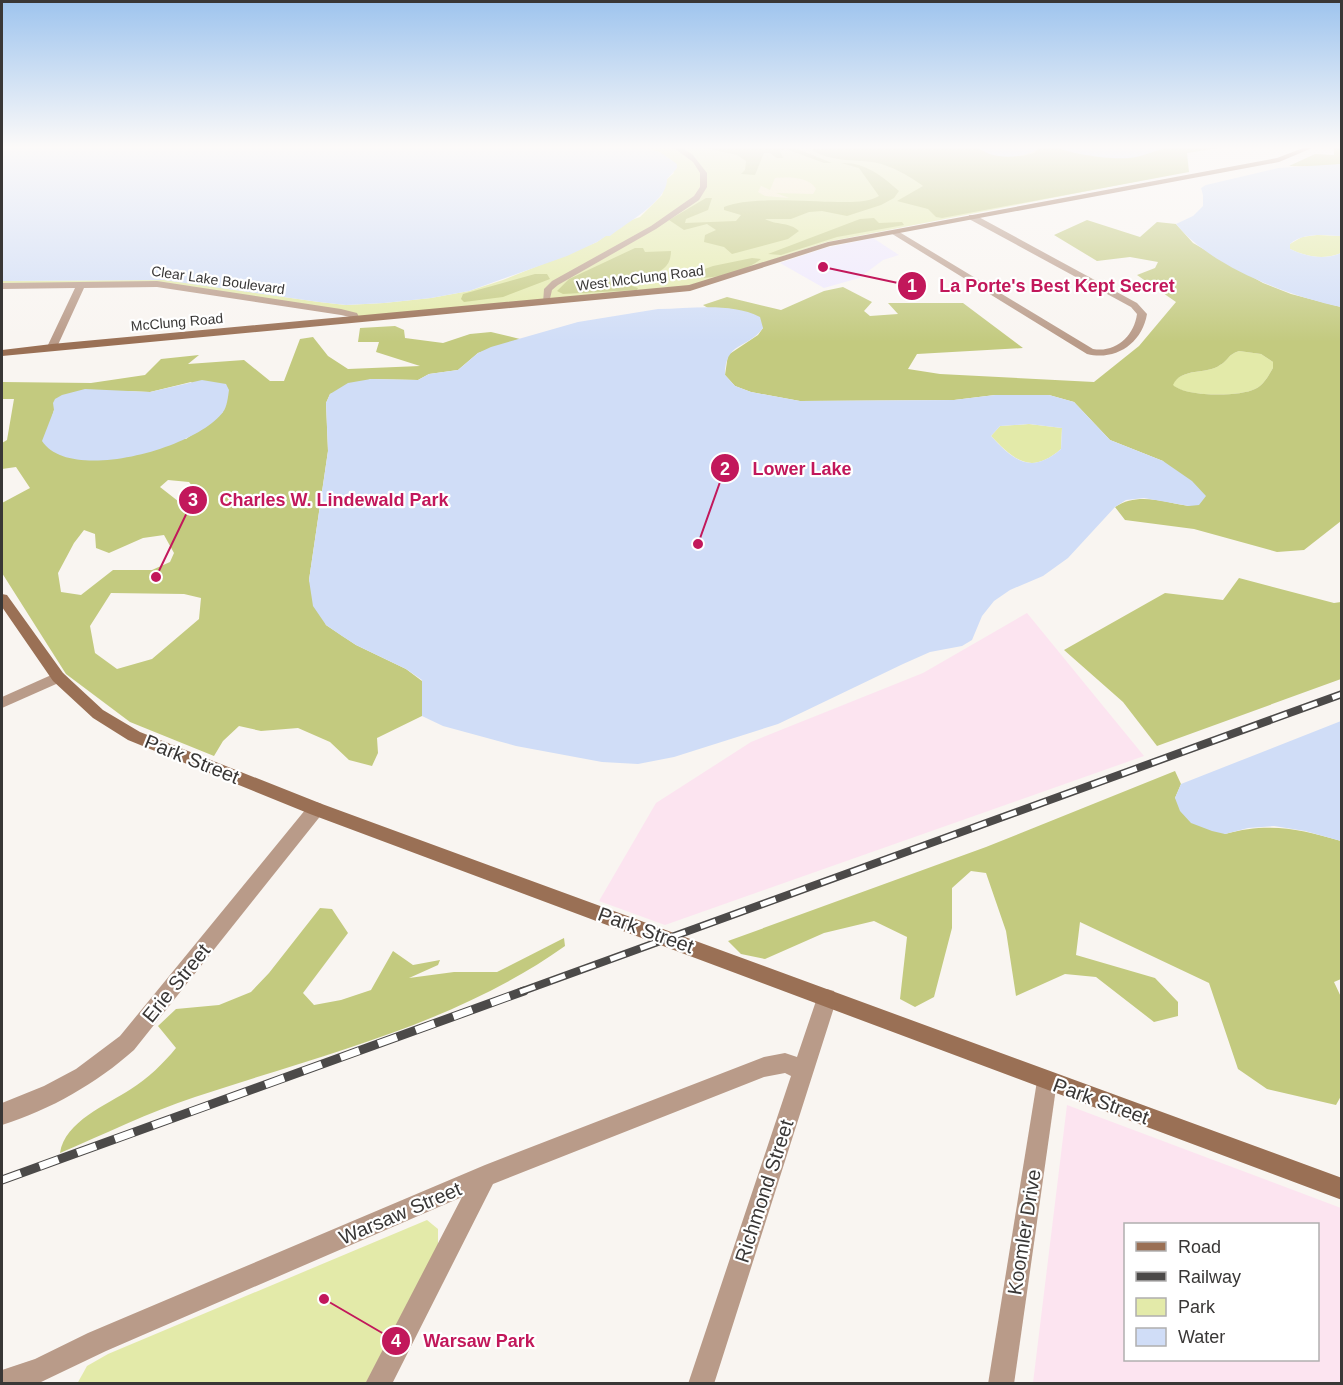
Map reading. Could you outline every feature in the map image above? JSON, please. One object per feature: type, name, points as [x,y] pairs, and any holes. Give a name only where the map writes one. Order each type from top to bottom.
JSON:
[{"type":"street","points":[[546,301],[548,289],[555,283],[658,225],[675,213]]},
{"type":"street","name":"West McClung Road","points":[[355,319],[690,288],[816,247],[996,213]]},
{"type":"street","points":[[893,232],[1090,352],[1103,354],[1121,346],[1134,335],[1142,324],[1142,314],[1134,305],[972,217]]},
{"type":"street","name":"Clear Lake Boulevard","points":[[2,286],[146,283],[179,286],[348,313],[354,315],[355,319]]},
{"type":"street","points":[[52,347],[81,285]]},
{"type":"street","name":"McClung Road","points":[[2,353],[355,319]]},
{"type":"street","name":"Park Street","points":[[2,598],[58,677],[98,714],[134,736],[316,809],[1341,1190]]},
{"type":"street","points":[[2,703],[58,677]]},
{"type":"street","name":"Erie Street","points":[[2,1114],[78,1080],[104,1064],[127,1043],[316,809]]},
{"type":"street","name":"Richmond Street","points":[[701,1383],[827,998]]},
{"type":"street","name":"Warsaw Street","points":[[2,1383],[39,1376],[97,1342],[485,1176],[764,1067],[785,1063],[803,1070]]},
{"type":"street","name":"Koomler Drive","points":[[1001,1383],[1047,1081]]},
{"type":"street","points":[[378,1383],[485,1176]]},
{"type":"shaded area","points":[[873,238],[899,255],[883,260],[859,278],[824,288],[780,263],[825,248]]},
{"type":"shaded area","points":[[1027,613],[1144,756],[665,925],[599,901],[656,803],[751,742],[923,673]]},
{"type":"shaded area","points":[[1067,1105],[1341,1208],[1341,1383],[1033,1383]]},
{"type":"green space","points":[[644,213],[977,213],[827,242],[685,286],[360,317],[189,286],[2,285],[2,281],[164,280],[346,305],[431,298],[469,291],[503,280],[597,242],[612,231],[606,229],[640,217]]},
{"type":"green space","points":[[681,213],[702,213],[686,219],[685,223],[736,221],[741,215],[733,213],[807,213],[791,219],[765,219],[791,226],[799,231],[788,239],[732,254],[724,247],[704,242],[705,235],[716,230],[707,224],[684,230],[669,220]]},
{"type":"green space","points":[[830,213],[857,213],[847,216]]},
{"type":"green space","points":[[932,213],[971,213],[942,218],[936,217]]},
{"type":"green space","points":[[874,218],[879,223],[902,222],[904,225],[837,237],[781,255],[768,254],[860,219]]},
{"type":"green space","points":[[1087,220],[1140,237],[1157,222],[1176,224],[1193,243],[1263,283],[1291,294],[1341,307],[1341,521],[1304,550],[1277,552],[1194,529],[1125,520],[1115,507],[1133,500],[1151,499],[1189,506],[1163,461],[1110,440],[1074,402],[1049,395],[995,395],[954,400],[800,401],[751,392],[735,386],[725,375],[728,355],[758,335],[763,328],[731,309],[708,308],[703,305],[727,297],[781,310],[824,291],[843,287],[872,302],[864,311],[870,316],[898,314],[888,303],[963,303],[1023,348],[917,354],[908,369],[940,374],[1094,382],[1139,346],[1176,302],[1137,275],[1155,268],[1158,262],[1130,257],[1097,261],[1054,235]],"holes":[[[1239,351],[1261,354],[1273,362],[1273,368],[1263,383],[1247,392],[1200,394],[1173,385],[1177,379],[1188,373],[1215,368]]]},
{"type":"green space","points":[[1341,236],[1341,253],[1316,257],[1290,249],[1290,244],[1302,237]]},
{"type":"green space","points":[[635,248],[643,248],[645,252],[671,251],[669,261],[657,272],[648,275],[608,278],[638,288],[637,290],[563,294],[557,291],[569,279]]},
{"type":"green space","points":[[752,258],[761,259],[745,268],[724,275],[703,278],[685,276],[713,266]]},
{"type":"green space","points":[[535,274],[547,274],[550,279],[503,297],[464,302],[461,299],[463,294]]},
{"type":"green space","points":[[395,326],[404,330],[405,338],[443,343],[470,334],[491,332],[520,339],[478,353],[458,370],[429,374],[418,380],[371,379],[330,394],[326,403],[328,451],[309,580],[326,625],[356,645],[406,669],[422,681],[422,716],[377,738],[378,753],[372,766],[349,760],[330,742],[298,728],[261,731],[239,726],[223,741],[214,756],[130,722],[66,674],[2,573],[2,503],[30,488],[16,467],[2,469],[2,443],[7,440],[14,399],[2,399],[2,382],[91,383],[145,375],[161,359],[199,355],[188,364],[244,360],[270,381],[284,381],[300,339],[313,337],[328,356],[348,369],[420,366],[376,352],[379,342],[358,342],[360,328]],"holes":[[[191,382],[223,412],[186,439],[51,421],[54,410],[125,391],[150,392]],[[168,480],[189,482],[200,496],[183,505],[160,487]],[[84,530],[95,534],[96,548],[109,553],[143,538],[164,535],[174,553],[170,562],[152,570],[113,570],[81,595],[61,592],[58,573],[74,543]],[[111,593],[184,594],[201,598],[199,619],[152,659],[117,669],[95,653],[90,626]]]},
{"type":"green space","points":[[1239,351],[1261,354],[1273,362],[1273,368],[1267,377],[1255,389],[1237,393],[1200,394],[1172,385],[1176,379],[1188,373],[1215,368]]},
{"type":"green space","points":[[1029,424],[1062,428],[1061,449],[1041,461],[1024,462],[1008,452],[991,436],[1000,426]]},
{"type":"green space","points":[[1239,578],[1334,603],[1341,602],[1341,679],[1157,746],[1123,702],[1064,650],[1165,593],[1223,600]]},
{"type":"green space","points":[[1175,771],[1181,784],[1175,798],[1225,834],[1256,828],[1284,828],[1341,841],[1341,979],[1334,982],[1341,997],[1341,1096],[1336,1105],[1267,1089],[1238,1069],[1209,983],[1080,922],[1076,955],[1155,978],[1178,1002],[1178,1016],[1154,1022],[1096,977],[1065,974],[1016,996],[1006,931],[986,873],[971,871],[952,888],[952,928],[934,997],[915,1007],[900,999],[907,937],[874,921],[824,933],[765,959],[741,954],[728,941],[986,847]]},
{"type":"green space","points":[[320,908],[332,909],[348,933],[303,993],[314,1005],[341,1000],[371,990],[393,951],[413,965],[440,960],[438,965],[409,978],[454,972],[497,972],[564,938],[565,946],[523,973],[479,997],[433,1017],[339,1051],[178,1103],[60,1153],[70,1132],[78,1123],[143,1080],[176,1048],[158,1026],[176,1009],[219,1005],[251,992],[269,973]]},
{"type":"green space","points":[[427,1220],[438,1229],[438,1245],[366,1383],[77,1384],[87,1366],[108,1354]]},
{"type":"water","points":[[2,213],[643,213],[610,236],[567,256],[469,291],[431,298],[346,305],[164,280],[2,281]]},
{"type":"water","points":[[1196,213],[1341,213],[1341,236],[1314,235],[1301,238],[1290,244],[1290,249],[1316,257],[1341,253],[1341,307],[1275,287],[1209,254],[1176,224]]},
{"type":"water","points":[[710,307],[748,312],[760,317],[763,328],[757,335],[733,351],[726,364],[725,375],[735,386],[751,392],[800,401],[954,400],[995,395],[1049,395],[1074,402],[1110,440],[1163,461],[1192,481],[1206,496],[1199,505],[1189,506],[1144,498],[1126,500],[1115,507],[1068,558],[1043,576],[1010,590],[994,601],[982,616],[972,640],[962,646],[930,652],[778,724],[674,757],[638,764],[602,762],[516,746],[443,726],[422,716],[422,680],[406,669],[342,636],[326,625],[313,606],[309,580],[328,451],[326,403],[330,394],[348,383],[371,379],[418,380],[429,374],[458,370],[478,353],[491,347],[578,322],[658,309]],"holes":[[[1029,424],[1062,428],[1061,449],[1050,457],[1032,463],[1015,458],[991,436],[1000,426]]]},
{"type":"water","points":[[202,380],[226,384],[229,390],[223,412],[209,425],[188,438],[162,448],[133,456],[105,460],[78,460],[57,454],[42,441],[54,410],[53,403],[62,395],[85,389],[150,392]]},
{"type":"water","points":[[1341,721],[1341,841],[1305,831],[1274,826],[1248,828],[1225,834],[1191,823],[1180,811],[1175,798],[1181,784]]},
{"type":"railway","points":[[520,992],[1342,694]]},
{"type":"railway","points":[[2,1180],[524,991]]},
{"type":"place","name":"La Porte's Best Kept Secret","points":[[823,267]]},
{"type":"place","name":"Lower Lake","points":[[698,544]]},
{"type":"place","name":"Charles W. Lindewald Park","points":[[156,577]]},
{"type":"place","name":"Warsaw Park","points":[[324,1299]]}]
